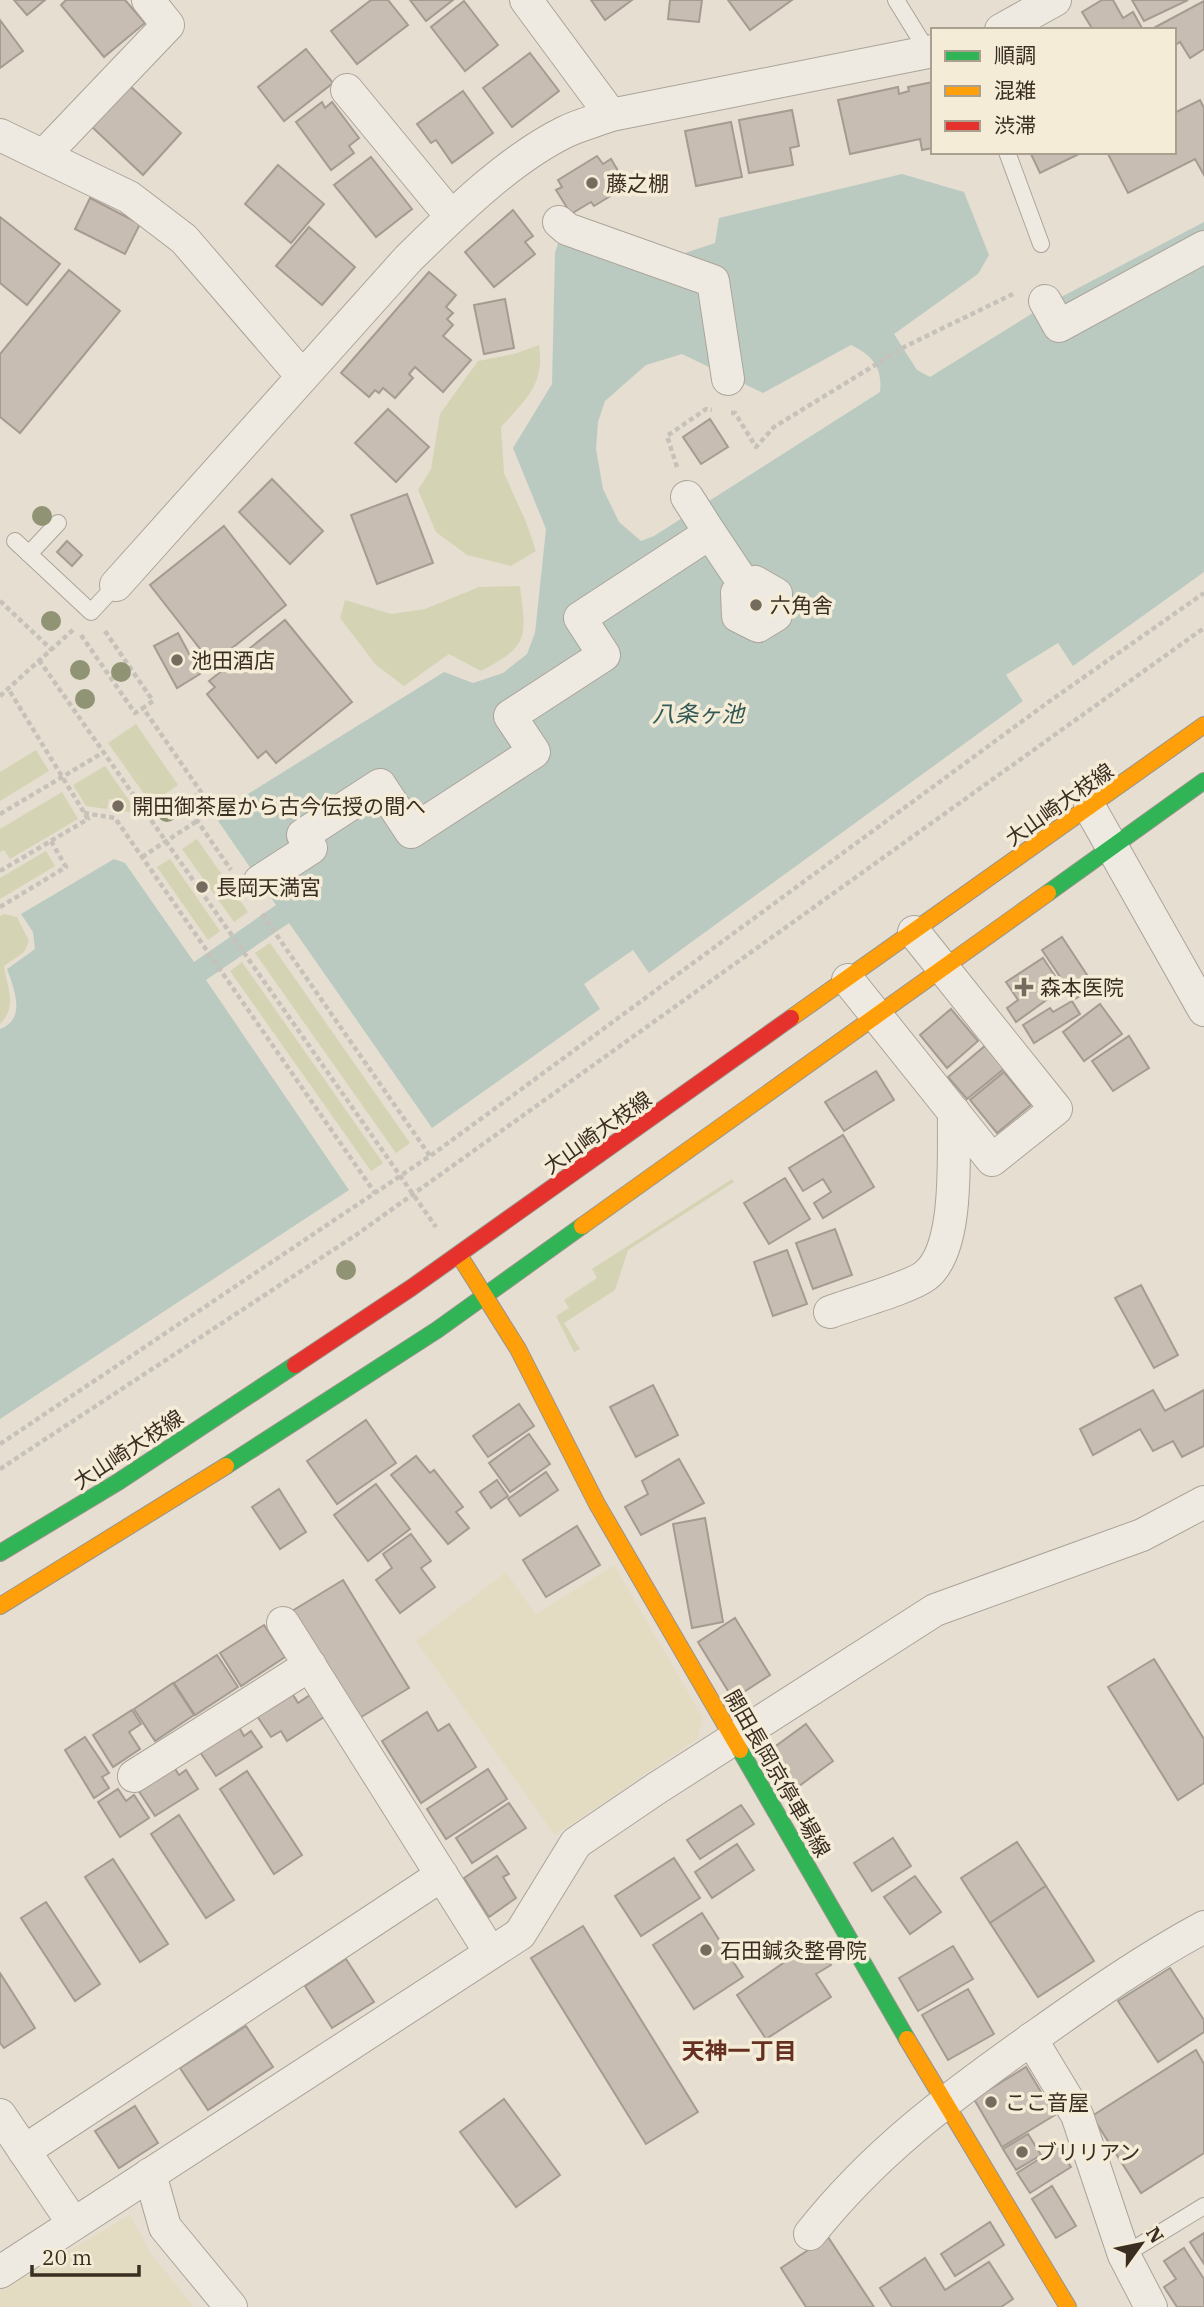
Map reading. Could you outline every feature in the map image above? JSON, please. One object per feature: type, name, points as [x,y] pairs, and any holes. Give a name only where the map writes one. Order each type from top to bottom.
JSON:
[{"type":"main road","name":"大山崎大枝線","points":[[0,1553],[118,1482],[459,1255],[1204,725]]},
{"type":"main road","points":[[0,1606],[174,1500],[437,1330],[1204,781]]},
{"type":"main road","name":"開田長岡京停車場線","points":[[459,1255],[519,1349],[597,1504],[943,2101],[1068,2307]]},
{"type":"street","points":[[44,155],[168,25],[148,0]]},
{"type":"street","points":[[526,0],[611,115]]},
{"type":"street","points":[[1005,28],[1055,0]]},
{"type":"street","points":[[116,585],[302,376],[451,216],[522,160],[565,132],[611,115],[930,51]]},
{"type":"street","points":[[347,90],[451,216]]},
{"type":"street","points":[[0,135],[130,197],[184,240],[302,376]]},
{"type":"street","points":[[559,222],[567,229],[713,281],[728,379]]},
{"type":"street","points":[[1035,295],[1059,326],[1204,247]]},
{"type":"street","points":[[687,497],[747,589]]},
{"type":"street","points":[[252,890],[311,848],[303,835],[380,785],[411,832],[534,752],[510,716],[604,655],[580,618],[710,533]]},
{"type":"street","points":[[1090,808],[1204,1010]]},
{"type":"street","points":[[848,979],[992,1160],[1056,1109],[914,932]]},
{"type":"street","points":[[830,1312],[923,1278],[936,1265],[947,1244],[954,1112]]},
{"type":"street","points":[[0,2272],[520,1934],[576,1843],[935,1610],[1142,1535],[1204,1502]]},
{"type":"street","points":[[284,1623],[491,1952]]},
{"type":"street","points":[[134,1776],[310,1665]]},
{"type":"street","points":[[24,2151],[442,1875]]},
{"type":"street","points":[[810,2234],[838,2199],[884,2151],[943,2101],[1138,1963],[1202,1933]]},
{"type":"street","points":[[1031,2039],[1077,2115],[1124,2255],[1151,2307]]},
{"type":"street","points":[[0,2115],[74,2223]]},
{"type":"street","points":[[150,2174],[165,2227],[231,2307]]},
{"type":"lane","points":[[896,0],[930,51]]},
{"type":"lane","points":[[1008,154],[1041,244]]},
{"type":"lane","points":[[29,554],[58,523]]},
{"type":"lane","points":[[15,541],[91,612],[116,585]]},
{"type":"lane","points":[[1124,2255],[1204,2206]]},
{"type":"path","points":[[725,412],[735,413],[756,447],[774,427],[906,346],[1035,295]]},
{"type":"path","points":[[687,497],[667,436],[706,409],[716,411]]},
{"type":"path","points":[[0,1444],[430,1156],[1047,703],[1204,593]]},
{"type":"path","points":[[0,601],[52,650]]},
{"type":"path","points":[[0,696],[76,627],[135,713],[153,701],[91,612]]},
{"type":"path","points":[[0,1469],[413,1194],[1204,628]]},
{"type":"path","points":[[39,660],[442,1236]]},
{"type":"path","points":[[0,871],[88,819],[9,690]]},
{"type":"path","points":[[143,708],[201,792],[185,803],[252,890],[279,940],[430,1156]]},
{"type":"path","points":[[0,814],[104,752]]},
{"type":"path","points":[[84,813],[115,818],[376,1193]]},
{"type":"path","points":[[142,857],[197,821]]},
{"type":"path","points":[[0,907],[66,867],[51,841]]},
{"type":"shaded area","points":[[614,1565],[703,1718],[697,1739],[555,1835],[416,1641],[506,1572],[536,1615]]},
{"type":"shaded area","points":[[130,2215],[151,2254],[194,2307],[0,2307],[0,2291]]},
{"type":"green space","points":[[539,345],[539,371],[532,390],[501,427],[504,473],[536,551],[511,566],[467,555],[436,532],[418,490],[431,469],[440,414],[478,361],[514,354]]},
{"type":"green space","points":[[520,586],[523,629],[521,638],[509,654],[481,671],[449,654],[404,686],[376,665],[340,618],[345,600],[391,614],[425,609],[479,587]]},
{"type":"green space","points":[[136,724],[178,785],[165,794],[147,798],[108,743]]},
{"type":"green space","points":[[36,750],[49,771],[0,801],[0,772]]},
{"type":"green space","points":[[105,766],[138,813],[121,811],[122,801],[109,799],[107,809],[86,806],[73,785]]},
{"type":"green space","points":[[62,792],[78,819],[10,859],[4,850],[0,852],[0,829]]},
{"type":"green space","points":[[197,839],[248,912],[234,922],[182,849]]},
{"type":"green space","points":[[46,851],[55,866],[0,899],[0,878]]},
{"type":"green space","points":[[170,859],[220,931],[208,940],[157,867]]},
{"type":"green space","points":[[4,914],[17,917],[29,941],[24,952],[4,966],[10,1004],[0,1024],[0,916]]},
{"type":"green space","points":[[270,943],[410,1143],[396,1153],[255,953]]},
{"type":"green space","points":[[242,962],[383,1163],[371,1171],[230,971]]},
{"type":"green space","points":[[732,1179],[734,1182],[628,1250],[615,1290],[564,1323],[580,1349],[574,1352],[556,1316],[569,1308],[564,1300],[597,1278],[592,1269]]},
{"type":"water","name":"八条ヶ池","points":[[902,174],[964,192],[989,255],[978,274],[894,334],[917,370],[930,377],[1044,306],[1204,222],[1204,572],[1073,666],[1058,643],[1006,675],[1023,701],[649,973],[633,950],[584,984],[600,1009],[432,1128],[289,923],[206,980],[349,1190],[0,1419],[0,1029],[8,1024],[16,1011],[15,994],[7,969],[35,949],[33,932],[21,914],[114,859],[125,863],[194,962],[276,905],[214,815],[444,672],[473,683],[503,673],[527,654],[535,633],[546,529],[513,448],[552,384],[555,253],[566,217],[667,259],[715,243],[719,218]],"holes":[[[851,345],[870,358],[878,369],[880,392],[654,536],[641,541],[619,522],[603,489],[596,449],[598,422],[605,401],[646,365],[682,354],[763,393]]]},
{"type":"building","points":[[14,0],[45,0],[27,15]]},
{"type":"building","points":[[66,0],[125,0],[145,23],[104,57],[61,5]]},
{"type":"building","points":[[371,0],[388,0],[408,25],[357,64],[331,31]]},
{"type":"building","points":[[410,0],[453,0],[426,21]]},
{"type":"building","points":[[591,0],[632,0],[605,20]]},
{"type":"building","points":[[670,0],[702,0],[699,22],[668,19]]},
{"type":"building","points":[[728,0],[792,0],[750,30]]},
{"type":"building","points":[[1102,0],[1113,0],[1123,18],[1133,12],[1142,28],[1092,28],[1082,12]]},
{"type":"building","points":[[1132,0],[1188,0],[1144,21]]},
{"type":"building","points":[[464,1],[498,45],[465,71],[431,27]]},
{"type":"building","points":[[1204,1],[1204,49],[1190,58],[1180,42],[1176,45],[1176,28],[1154,28]]},
{"type":"building","points":[[0,20],[23,51],[0,68]]},
{"type":"building","points":[[306,49],[333,83],[284,121],[258,87]]},
{"type":"building","points":[[530,53],[559,91],[512,127],[483,88]]},
{"type":"building","points":[[931,82],[931,148],[922,150],[920,139],[850,154],[838,100],[898,87],[899,94],[909,91],[908,87]]},
{"type":"building","points":[[130,86],[181,133],[143,175],[92,127]]},
{"type":"building","points":[[463,91],[493,133],[452,163],[436,140],[431,143],[417,124]]},
{"type":"building","points":[[1200,100],[1204,108],[1204,175],[1195,159],[1128,193],[1108,154],[1176,154],[1176,112]]},
{"type":"building","points":[[322,102],[325,108],[332,102],[359,138],[349,146],[354,153],[331,170],[296,122]]},
{"type":"building","points":[[792,110],[799,146],[790,148],[793,165],[749,173],[739,120]]},
{"type":"building","points":[[731,122],[742,177],[696,186],[685,131]]},
{"type":"building","points":[[1031,154],[1079,154],[1040,173]]},
{"type":"building","name":"藤之棚","points":[[597,156],[603,164],[611,159],[627,186],[594,206],[591,202],[571,214],[556,190],[562,187],[558,180]]},
{"type":"building","points":[[371,157],[412,209],[376,237],[334,185]]},
{"type":"building","points":[[278,165],[324,204],[291,243],[245,204]]},
{"type":"building","points":[[90,198],[140,224],[125,254],[75,229]]},
{"type":"building","points":[[513,210],[533,236],[525,242],[535,254],[494,287],[465,252]]},
{"type":"building","points":[[0,217],[60,264],[27,305],[0,283]]},
{"type":"building","points":[[309,227],[355,267],[322,305],[276,266]]},
{"type":"building","points":[[69,270],[120,311],[20,433],[0,417],[0,354]]},
{"type":"building","points":[[429,272],[456,295],[446,307],[453,313],[447,319],[453,325],[443,336],[471,360],[443,392],[415,367],[409,374],[413,378],[395,398],[383,388],[379,393],[375,390],[369,397],[341,373]]},
{"type":"building","points":[[505,299],[514,348],[484,354],[474,305]]},
{"type":"building","points":[[388,409],[429,447],[396,482],[355,443]]},
{"type":"building","points":[[710,419],[728,447],[701,464],[683,437]]},
{"type":"building","points":[[272,479],[323,531],[290,564],[239,512]]},
{"type":"building","points":[[407,494],[433,563],[377,584],[351,515]]},
{"type":"building","points":[[224,526],[286,605],[212,664],[150,585]]},
{"type":"building","points":[[67,541],[82,555],[72,566],[57,552]]},
{"type":"building","points":[[285,620],[352,702],[276,763],[266,751],[258,758],[207,694],[215,687],[209,681]]},
{"type":"building","name":"池田酒店","points":[[178,633],[200,674],[177,688],[154,646]]},
{"type":"building","points":[[1062,937],[1095,987],[1075,999],[1042,950]]},
{"type":"building","points":[[1043,958],[1063,988],[1016,1022],[1007,1008],[1018,1000],[1006,982]]},
{"type":"building","points":[[1072,1001],[1080,1014],[1034,1043],[1023,1025],[1050,1008],[1053,1012]]},
{"type":"building","points":[[1100,1004],[1122,1034],[1084,1061],[1063,1032]]},
{"type":"building","points":[[951,1009],[978,1041],[947,1068],[920,1035]]},
{"type":"building","points":[[1129,1036],[1149,1068],[1113,1091],[1092,1061]]},
{"type":"building","points":[[986,1045],[1005,1068],[967,1099],[948,1077]]},
{"type":"building","points":[[876,1071],[894,1100],[844,1131],[825,1102]]},
{"type":"building","points":[[1004,1072],[1031,1105],[997,1133],[970,1100]]},
{"type":"building","points":[[843,1135],[874,1187],[823,1218],[814,1203],[831,1192],[823,1179],[803,1191],[789,1168]]},
{"type":"building","points":[[785,1178],[810,1219],[769,1244],[744,1203]]},
{"type":"building","points":[[835,1229],[852,1275],[813,1289],[796,1243]]},
{"type":"building","points":[[787,1250],[807,1304],[773,1316],[754,1262]]},
{"type":"building","points":[[1141,1285],[1178,1355],[1154,1368],[1115,1298]]},
{"type":"building","points":[[653,1385],[678,1435],[636,1457],[610,1407]]},
{"type":"building","points":[[1153,1390],[1165,1411],[1204,1390],[1204,1446],[1182,1457],[1173,1441],[1153,1451],[1140,1429],[1093,1455],[1080,1429]]},
{"type":"building","points":[[519,1404],[534,1426],[488,1457],[473,1436]]},
{"type":"building","points":[[366,1420],[396,1463],[337,1504],[307,1461]]},
{"type":"building","points":[[529,1434],[550,1464],[510,1492],[489,1463]]},
{"type":"building","points":[[416,1456],[430,1473],[434,1470],[463,1507],[456,1512],[469,1528],[448,1544],[391,1475]]},
{"type":"building","points":[[679,1459],[704,1503],[641,1535],[625,1507],[648,1494],[642,1481]]},
{"type":"building","points":[[546,1472],[558,1490],[520,1516],[508,1499]]},
{"type":"building","points":[[497,1480],[508,1496],[491,1508],[480,1492]]},
{"type":"building","points":[[376,1484],[410,1529],[368,1561],[334,1515]]},
{"type":"building","points":[[279,1489],[306,1532],[280,1549],[252,1507]]},
{"type":"building","points":[[705,1518],[723,1622],[692,1628],[673,1524]]},
{"type":"building","points":[[577,1526],[600,1565],[546,1597],[523,1560]]},
{"type":"building","points":[[411,1534],[431,1561],[421,1568],[435,1587],[400,1613],[376,1580],[392,1568],[383,1554]]},
{"type":"building","points":[[343,1580],[409,1688],[358,1719],[292,1611]]},
{"type":"building","points":[[735,1618],[770,1675],[733,1699],[698,1642]]},
{"type":"building","points":[[264,1625],[285,1657],[241,1686],[220,1653]]},
{"type":"building","points":[[217,1655],[238,1687],[195,1715],[174,1683]]},
{"type":"building","points":[[1154,1659],[1204,1739],[1204,1783],[1178,1800],[1108,1687]]},
{"type":"building","points":[[173,1683],[194,1715],[155,1741],[134,1709]]},
{"type":"building","points":[[292,1693],[298,1703],[310,1695],[324,1717],[287,1741],[281,1731],[271,1737],[257,1716]]},
{"type":"building","points":[[132,1710],[141,1724],[129,1732],[140,1749],[113,1767],[93,1735]]},
{"type":"building","points":[[427,1712],[438,1731],[449,1724],[476,1767],[421,1803],[382,1741]]},
{"type":"building","points":[[806,1724],[833,1761],[795,1789],[769,1751]]},
{"type":"building","points":[[239,1727],[244,1736],[251,1731],[262,1747],[216,1776],[200,1752]]},
{"type":"building","points":[[85,1737],[109,1773],[102,1777],[109,1788],[94,1798],[65,1750]]},
{"type":"building","points":[[174,1767],[179,1775],[186,1770],[198,1789],[155,1816],[138,1790]]},
{"type":"building","points":[[488,1769],[507,1799],[446,1839],[427,1809]]},
{"type":"building","points":[[247,1771],[302,1855],[274,1874],[220,1789]]},
{"type":"building","points":[[118,1789],[126,1801],[134,1795],[149,1818],[120,1837],[98,1802]]},
{"type":"building","points":[[509,1803],[526,1828],[472,1863],[456,1838]]},
{"type":"building","points":[[741,1805],[754,1824],[700,1859],[687,1840]]},
{"type":"building","points":[[179,1815],[234,1900],[206,1918],[151,1834]]},
{"type":"building","points":[[893,1838],[911,1866],[872,1891],[854,1863]]},
{"type":"building","points":[[1017,1842],[1046,1886],[990,1923],[961,1878]]},
{"type":"building","points":[[737,1844],[754,1870],[712,1898],[695,1872]]},
{"type":"building","points":[[497,1856],[509,1874],[503,1877],[516,1898],[489,1917],[464,1878]]},
{"type":"building","points":[[674,1858],[700,1898],[641,1936],[615,1896]]},
{"type":"building","points":[[113,1859],[168,1944],[140,1962],[85,1877]]},
{"type":"building","points":[[915,1876],[941,1912],[910,1934],[884,1897]]},
{"type":"building","points":[[1046,1886],[1094,1961],[1038,1997],[990,1923]]},
{"type":"building","points":[[46,1902],[100,1984],[75,2001],[21,1918]]},
{"type":"building","points":[[702,1913],[743,1977],[694,2009],[653,1945]]},
{"type":"building","points":[[583,1926],[698,2112],[646,2144],[531,1958]]},
{"type":"building","points":[[815,1941],[831,1965],[816,1974],[831,1997],[766,2039],[737,1995]]},
{"type":"building","points":[[953,1946],[973,1979],[918,2011],[899,1978]]},
{"type":"building","points":[[346,1959],[374,2002],[332,2028],[305,1986]]},
{"type":"building","points":[[1170,1968],[1204,2020],[1204,2032],[1158,2062],[1118,2001]]},
{"type":"building","points":[[0,1973],[35,2028],[4,2048],[0,2043]]},
{"type":"building","points":[[968,1989],[994,2034],[948,2060],[922,2015]]},
{"type":"building","points":[[246,2026],[273,2067],[208,2110],[180,2068]]},
{"type":"building","points":[[1196,2050],[1204,2064],[1204,2153],[1141,2193],[1092,2116]]},
{"type":"building","points":[[1026,2067],[1055,2115],[1002,2147],[974,2099]]},
{"type":"building","points":[[504,2099],[560,2175],[516,2207],[460,2132]]},
{"type":"building","points":[[135,2106],[158,2143],[119,2168],[95,2131]]},
{"type":"building","name":"ブリリアン","points":[[1028,2134],[1041,2155],[1016,2170],[1003,2149]]},
{"type":"building","points":[[1058,2147],[1071,2167],[1030,2193],[1017,2173]]},
{"type":"building","points":[[1052,2186],[1076,2226],[1056,2238],[1032,2199]]},
{"type":"building","points":[[990,2222],[1004,2245],[955,2276],[941,2254]]},
{"type":"building","points":[[1204,2233],[1204,2264],[1190,2242]]},
{"type":"building","points":[[828,2237],[874,2307],[806,2307],[781,2268]]},
{"type":"building","points":[[1184,2248],[1204,2279],[1204,2307],[1177,2307],[1164,2287],[1176,2279],[1164,2261]]},
{"type":"building","points":[[925,2258],[945,2290],[989,2262],[1013,2299],[1001,2307],[892,2307],[880,2288]]},
{"type":"traffic: fast","points":[[1048,893],[1204,781]]},
{"type":"traffic: fast","points":[[226,1466],[437,1330],[582,1226]]},
{"type":"traffic: fast","points":[[0,1553],[118,1482],[295,1365]]},
{"type":"traffic: fast","points":[[740,1750],[907,2039]]},
{"type":"traffic: slow","points":[[791,1018],[1204,725]]},
{"type":"traffic: slow","points":[[582,1226],[1048,893]]},
{"type":"traffic: slow","points":[[459,1255],[518,1349],[597,1504],[740,1750]]},
{"type":"traffic: slow","points":[[0,1606],[226,1466]]},
{"type":"traffic: slow","points":[[907,2039],[1068,2307]]},
{"type":"traffic: jam","points":[[295,1365],[411,1288],[791,1018]]},
{"type":"place","name":"藤之棚","points":[[592,183]]},
{"type":"place","name":"六角舎","points":[[756,605]]},
{"type":"place","name":"池田酒店","points":[[177,660]]},
{"type":"place","name":"開田御茶屋から古今伝授の間へ","points":[[118,806]]},
{"type":"place","name":"長岡天満宮","points":[[202,887]]},
{"type":"place","name":"森本医院","points":[[1024,987]]},
{"type":"place","name":"石田鍼灸整骨院","points":[[706,1950]]},
{"type":"place","name":"ここ音屋","points":[[991,2102]]},
{"type":"place","name":"ブリリアン","points":[[1022,2152]]},
{"type":"district","name":"天神一丁目","points":[[739,2050]]}]
